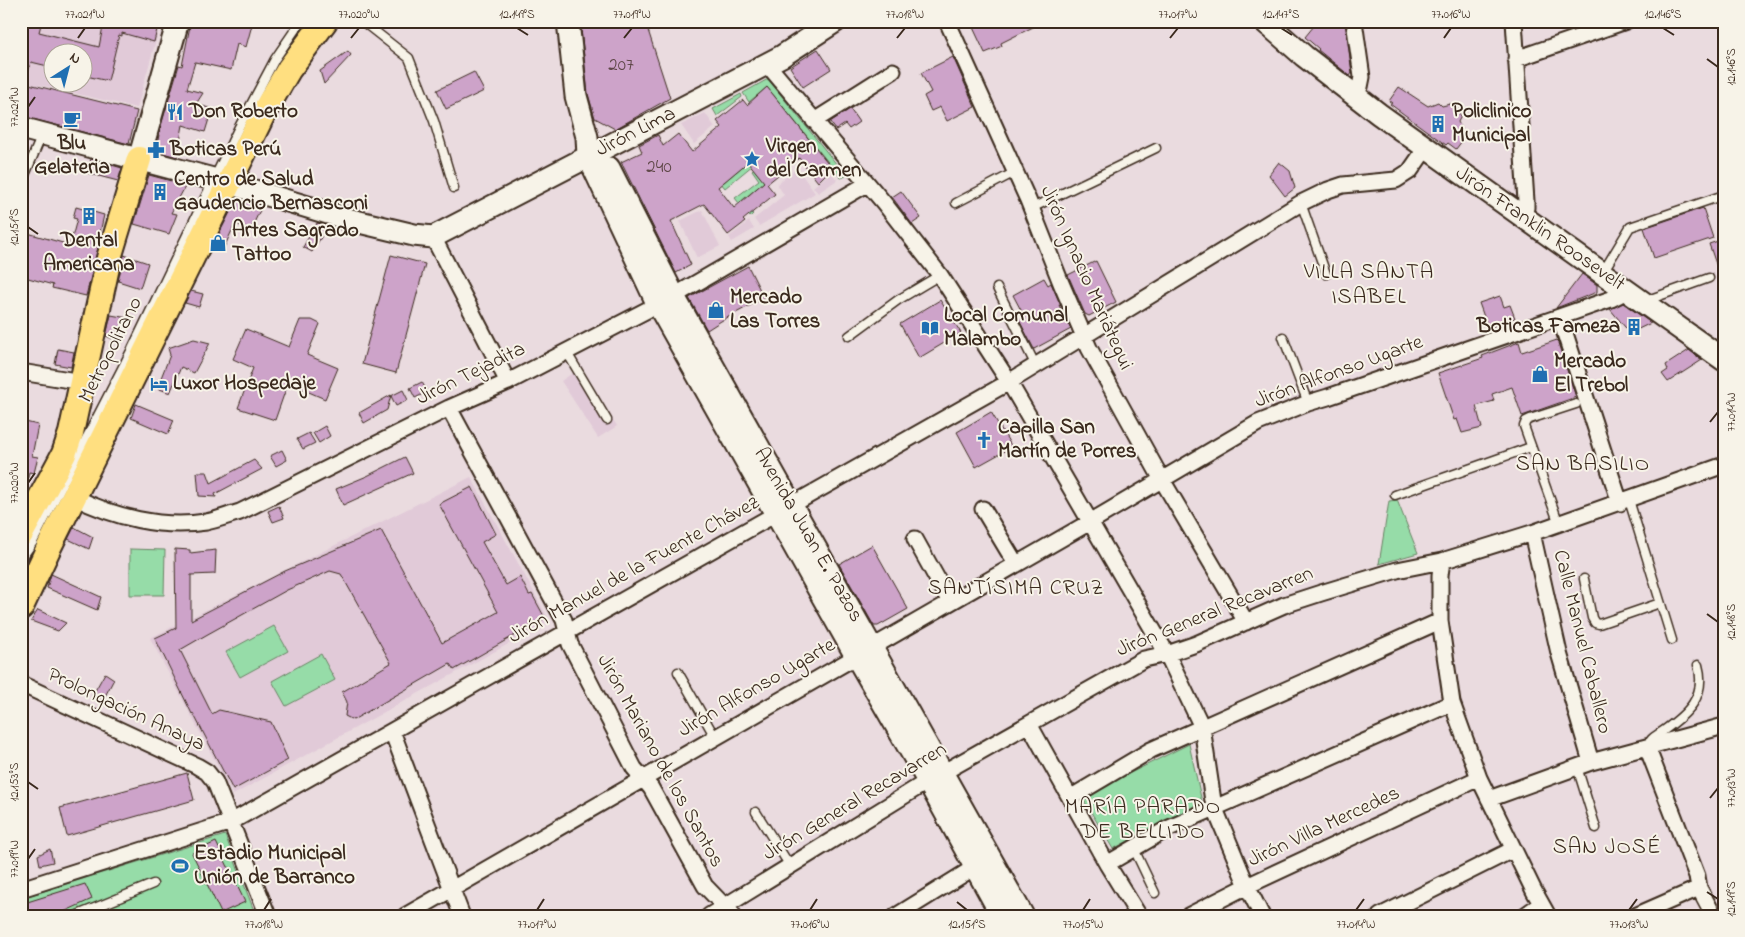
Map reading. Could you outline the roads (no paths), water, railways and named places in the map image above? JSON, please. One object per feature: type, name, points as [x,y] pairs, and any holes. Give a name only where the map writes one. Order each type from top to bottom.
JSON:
[{"type":"main road","points":[[21,607],[221,181],[289,69],[325,21]]},
{"type":"main road","points":[[27,538],[31,498],[64,454],[71,433],[109,258],[139,159]]},
{"type":"street","points":[[139,159],[178,21]]},
{"type":"street","name":"Avenida Juan E. Pazos","points":[[568,21],[576,96],[592,148],[665,300],[935,777],[1023,916]]},
{"type":"street","name":"Jirón Lima","points":[[433,236],[592,148],[767,64],[836,21]]},
{"type":"street","name":"Jirón Ignacio Mariátegui","points":[[947,21],[1032,208],[1089,348],[1246,622]]},
{"type":"street","name":"Jirón Franklin Roosevelt","points":[[1264,21],[1353,95],[1724,360]]},
{"type":"street","points":[[1353,95],[1360,87],[1362,77],[1354,21]]},
{"type":"street","points":[[1514,21],[1526,201],[1526,208],[1521,215]]},
{"type":"street","points":[[1516,59],[1626,21]]},
{"type":"street","points":[[767,64],[940,274],[1009,382],[1167,654],[1202,727],[1215,809],[1247,886],[1262,916]]},
{"type":"street","points":[[814,121],[893,71]]},
{"type":"street","points":[[21,128],[221,181],[351,220],[414,235],[433,236],[508,382]]},
{"type":"street","name":"Jirón Manuel de la Fuente Chávez","points":[[21,890],[231,822],[1009,382],[1301,203],[1343,185],[1396,180],[1410,171],[1426,148]]},
{"type":"street","name":"Jirón Tejadita","points":[[74,497],[97,508],[135,519],[174,524],[207,522],[240,512],[449,408],[508,382],[665,300],[867,184]]},
{"type":"street","name":"Jirón Alfonso Ugarte","points":[[405,916],[1090,522],[1258,423],[1308,402],[1328,397],[1612,299],[1619,295],[1624,288]]},
{"type":"street","points":[[1560,318],[1625,501]]},
{"type":"street","points":[[21,372],[82,382]]},
{"type":"street","name":"Jirón Mariano de los Santos","points":[[449,408],[564,620],[570,644],[634,768],[651,788],[705,886],[729,911]]},
{"type":"street","name":"Jirón General Recavarren","points":[[709,916],[729,911],[790,866],[935,777],[1144,659],[1167,654],[1196,644],[1284,605],[1357,581],[1442,561],[1532,534],[1724,465]]},
{"type":"street","points":[[983,509],[1016,564]]},
{"type":"street","name":"Calle Manuel Caballero","points":[[1532,534],[1584,764]]},
{"type":"street","points":[[915,539],[950,602]]},
{"type":"street","points":[[1442,561],[1440,575],[1440,621],[1452,703],[1479,778],[1544,910],[1524,916]]},
{"type":"street","points":[[1070,798],[1151,750],[1440,621]]},
{"type":"street","name":"Prolongación Anaya","points":[[21,684],[207,772],[215,782],[268,916]]},
{"type":"street","points":[[1107,864],[1167,829],[1452,703]]},
{"type":"street","points":[[1029,724],[1107,864],[1139,916]]},
{"type":"street","points":[[1489,799],[1584,764],[1724,726]]},
{"type":"street","points":[[392,731],[462,916]]},
{"type":"street","points":[[1646,747],[1697,876],[1699,888],[1714,916]]},
{"type":"street","name":"Avenida Juan E. Pazos","points":[[935,777],[975,867],[1000,915]]},
{"type":"street","name":"Jirón Villa Mercedes","points":[[1188,916],[1247,886],[1479,778]]},
{"type":"street","points":[[1380,916],[1514,850]]},
{"type":"street","points":[[896,916],[975,867]]},
{"type":"street","points":[[1635,916],[1699,888]]},
{"type":"lane","name":"Metropolitano","points":[[21,559],[27,538],[132,349],[221,181],[239,127],[275,59],[301,21]]},
{"type":"lane","points":[[362,21],[409,58],[434,122],[454,188]]},
{"type":"lane","name":"Metropolitano","points":[[239,127],[284,57],[296,43]]},
{"type":"lane","points":[[21,184],[43,134]]},
{"type":"lane","points":[[1032,208],[1156,148]]},
{"type":"lane","points":[[956,203],[1016,172]]},
{"type":"lane","points":[[1602,272],[1630,227],[1724,195]]},
{"type":"lane","points":[[1301,203],[1326,274]]},
{"type":"lane","points":[[849,336],[898,300],[940,274]]},
{"type":"lane","points":[[1643,302],[1709,278]]},
{"type":"lane","points":[[997,288],[1036,366]]},
{"type":"lane","points":[[1283,337],[1308,402]]},
{"type":"lane","points":[[566,351],[607,420]]},
{"type":"lane","points":[[1559,524],[1524,426],[1526,421],[1576,404]]},
{"type":"lane","points":[[1395,495],[1532,447]]},
{"type":"lane","points":[[1625,501],[1672,640]]},
{"type":"lane","points":[[27,538],[32,557]]},
{"type":"lane","points":[[1584,579],[1592,618],[1600,624],[1605,624],[1660,603]]},
{"type":"lane","points":[[1646,747],[1650,739],[1673,723],[1695,701],[1699,692],[1700,682],[1698,664]]},
{"type":"lane","points":[[678,672],[715,737]]},
{"type":"lane","points":[[1584,764],[1596,828]]},
{"type":"lane","points":[[756,812],[790,866]]},
{"type":"lane","points":[[1134,848],[1155,893]]},
{"type":"lane","points":[[75,916],[153,884]]},
{"type":"place","name":"Don Roberto","points":[[175,112]]},
{"type":"place","name":"Blu Gelateria","points":[[72,119]]},
{"type":"place","name":"Policlinico Municipal","points":[[1438,124]]},
{"type":"place","name":"Boticas Perú","points":[[156,150]]},
{"type":"place","name":"Virgen del Carmen","points":[[752,159]]},
{"type":"place","name":"Centro de Salud Gaudencio Bernasconi","points":[[160,192]]},
{"type":"place","name":"Dental Americana","points":[[89,216]]},
{"type":"place","name":"Artes Sagrado Tattoo","points":[[218,243]]},
{"type":"place","name":"Mercado Las Torres","points":[[716,310]]},
{"type":"place","name":"Boticas Fameza","points":[[1634,327]]},
{"type":"place","name":"Local Comunal Malambo","points":[[930,328]]},
{"type":"place","name":"Mercado El Trebol","points":[[1540,374]]},
{"type":"place","name":"Luxor Hospedaje","points":[[159,384]]},
{"type":"place","name":"Capilla San Martín de Porres","points":[[984,440]]},
{"type":"place","name":"Estadio Municipal Unión de Barranco","points":[[180,866]]},
{"type":"district","name":"VILLA SANTA ISABEL","points":[[1369,286]]},
{"type":"district","name":"SAN BASILIO","points":[[1583,465]]},
{"type":"district","name":"SANTÍSIMA CRUZ","points":[[1016,589]]},
{"type":"district","name":"MARÍA PARADO DE BELLIDO","points":[[1143,820]]},
{"type":"district","name":"SAN JOSÉ","points":[[1607,848]]}]
